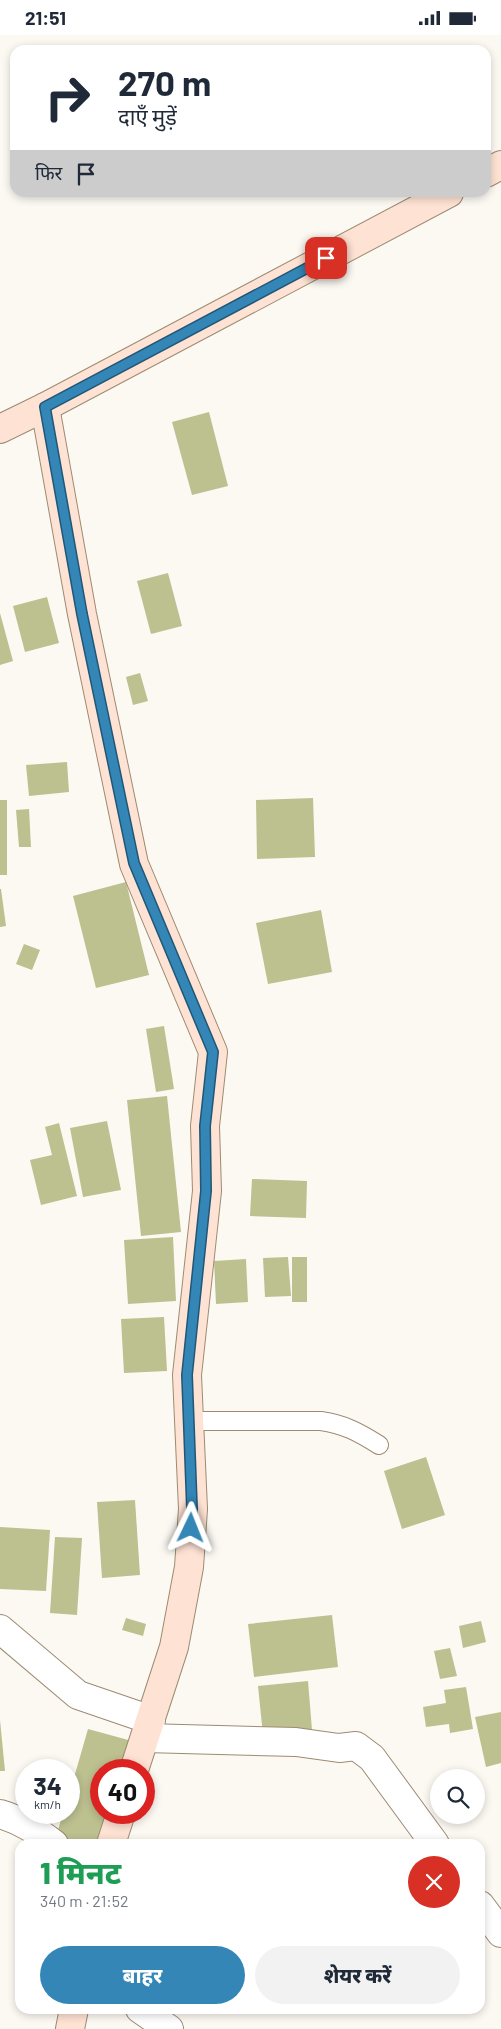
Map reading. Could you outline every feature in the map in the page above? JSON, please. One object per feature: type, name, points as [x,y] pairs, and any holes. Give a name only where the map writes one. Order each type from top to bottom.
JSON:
[{"type":"street","points":[[0,429],[441,197]]},
{"type":"street","points":[[45,407],[82,614],[134,863],[213,1052],[205,1126],[206,1191],[187,1375],[192,1509],[189,1567],[174,1647],[138,1759]]},
{"type":"street","points":[[0,1629],[78,1695],[148,1729],[296,1741],[339,1748],[356,1746],[372,1758],[431,1839]]},
{"type":"street","points":[[0,1814],[16,1819],[47,1839]]},
{"type":"street","points":[[113,1839],[117,1824]]},
{"type":"street","points":[[485,1912],[501,1933]]},
{"type":"street","points":[[70,2029],[73,2014]]},
{"type":"street","points":[[147,2014],[169,2029]]},
{"type":"lane","points":[[189,1421],[322,1421],[337,1423],[353,1429],[379,1445]]},
{"type":"building","points":[[209,412],[228,486],[192,495],[172,422]]},
{"type":"building","points":[[168,573],[182,626],[151,634],[137,581]]},
{"type":"building","points":[[47,597],[59,643],[25,652],[13,606]]},
{"type":"building","points":[[0,613],[13,661],[0,665]]},
{"type":"building","points":[[140,673],[148,701],[133,705],[126,677]]},
{"type":"building","points":[[67,762],[69,792],[29,796],[26,765]]},
{"type":"building","points":[[313,798],[315,857],[257,859],[256,800]]},
{"type":"building","points":[[0,800],[7,800],[7,875],[0,875]]},
{"type":"building","points":[[29,809],[31,847],[19,847],[16,810]]},
{"type":"building","points":[[126,882],[149,975],[96,988],[73,896]]},
{"type":"building","points":[[0,889],[6,926],[0,927]]},
{"type":"building","points":[[321,910],[332,972],[268,984],[256,923]]},
{"type":"building","points":[[24,944],[40,950],[32,970],[16,964]]},
{"type":"building","points":[[164,1026],[174,1089],[156,1092],[146,1029]]},
{"type":"building","points":[[167,1096],[181,1232],[141,1236],[127,1100]]},
{"type":"building","points":[[107,1121],[121,1190],[83,1197],[70,1128]]},
{"type":"building","points":[[59,1123],[77,1196],[41,1205],[30,1160],[52,1155],[45,1127]]},
{"type":"building","points":[[252,1179],[307,1181],[306,1218],[250,1216]]},
{"type":"building","points":[[173,1237],[176,1301],[128,1304],[124,1240]]},
{"type":"building","points":[[288,1257],[291,1296],[265,1297],[263,1258]]},
{"type":"building","points":[[292,1257],[307,1257],[307,1302],[292,1302]]},
{"type":"building","points":[[246,1259],[248,1302],[216,1304],[214,1261]]},
{"type":"building","points":[[164,1317],[167,1371],[124,1373],[121,1319]]},
{"type":"building","points":[[426,1457],[445,1515],[402,1529],[384,1471]]},
{"type":"building","points":[[135,1500],[140,1575],[102,1578],[97,1502]]},
{"type":"building","points":[[0,1527],[50,1530],[46,1591],[0,1589]]},
{"type":"building","points":[[55,1537],[82,1538],[77,1615],[50,1613]]},
{"type":"building","points":[[332,1615],[338,1667],[254,1677],[248,1624]]},
{"type":"building","points":[[126,1618],[146,1624],[143,1636],[122,1630]]},
{"type":"building","points":[[481,1621],[486,1642],[463,1648],[459,1626]]},
{"type":"building","points":[[450,1648],[457,1676],[440,1679],[434,1651]]},
{"type":"building","points":[[308,1681],[312,1730],[263,1735],[258,1686]]},
{"type":"building","points":[[466,1687],[473,1729],[450,1733],[449,1724],[426,1727],[423,1707],[446,1703],[444,1690]]},
{"type":"building","points":[[501,1712],[501,1763],[486,1767],[475,1717]]},
{"type":"building","points":[[0,1720],[5,1771],[0,1771]]},
{"type":"building","points":[[88,1729],[132,1741],[126,1759],[90,1759],[90,1824],[107,1824],[103,1839],[63,1839],[56,1837],[60,1824],[80,1824],[79,1759]]},
{"type":"route","points":[[191,1528],[187,1375],[200,1264],[206,1191],[205,1126],[213,1052],[134,863],[82,614],[45,407],[326,258]]}]
